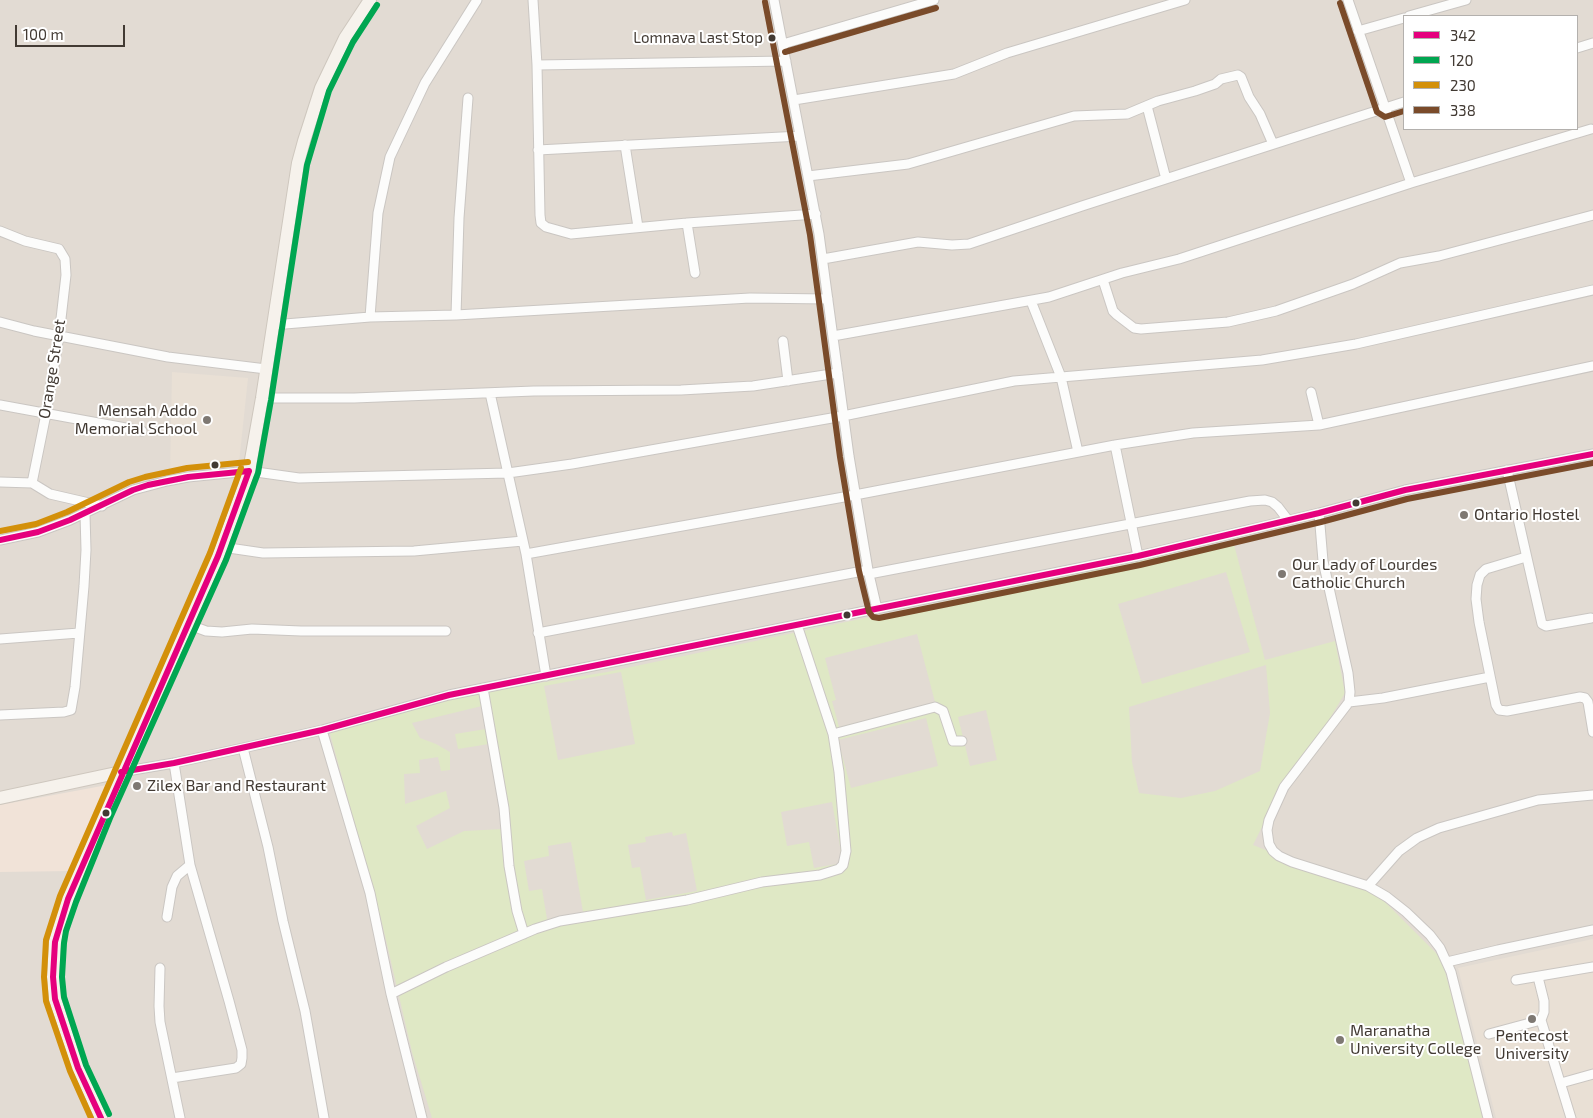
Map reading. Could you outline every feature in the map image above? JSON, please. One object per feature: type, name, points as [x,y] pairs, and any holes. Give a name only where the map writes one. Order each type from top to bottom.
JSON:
[{"type":"main road","points":[[101,1118],[78,1068],[55,999],[53,977],[55,942],[68,899],[121,772],[222,547],[249,471],[297,172],[304,141],[321,88],[345,38],[370,0]]},
{"type":"main road","points":[[0,798],[121,772]]},
{"type":"street","points":[[370,317],[378,213],[390,156],[425,83],[477,0]]},
{"type":"street","points":[[533,0],[540,216],[541,223],[546,227],[571,234],[638,227],[816,214]]},
{"type":"street","points":[[774,0],[816,214],[855,495],[877,609]]},
{"type":"street","points":[[783,44],[934,0]]},
{"type":"street","points":[[794,100],[954,74],[1007,53],[1185,0]]},
{"type":"street","points":[[1348,0],[1411,183]]},
{"type":"street","points":[[1413,15],[1466,0]]},
{"type":"street","points":[[1358,31],[1403,18]]},
{"type":"street","points":[[1578,48],[1593,43]]},
{"type":"street","points":[[536,65],[786,61]]},
{"type":"street","points":[[808,176],[908,164],[1074,116],[1117,115],[1134,112],[1162,99],[1195,91],[1215,84],[1221,79],[1240,75],[1273,144]]},
{"type":"street","points":[[456,315],[459,218],[468,98]]},
{"type":"street","points":[[823,260],[918,242],[952,245],[969,244],[1403,102]]},
{"type":"street","points":[[1147,106],[1166,179]]},
{"type":"street","points":[[833,336],[1031,301],[1188,256],[1411,183],[1591,129]]},
{"type":"street","points":[[538,150],[800,136]]},
{"type":"street","points":[[625,145],[638,227]]},
{"type":"street","points":[[1103,280],[1113,311],[1134,328],[1228,322],[1276,311],[1353,284],[1400,263],[1439,256],[1593,215]]},
{"type":"street","points":[[687,223],[695,273]]},
{"type":"street","name":"Orange Street","points":[[0,231],[25,241],[54,247],[66,259],[59,336],[32,483]]},
{"type":"street","points":[[0,540],[38,532],[85,514],[132,490],[188,477],[249,471],[299,478],[508,473],[610,458],[843,416],[1014,381],[1262,360],[1356,344],[1593,290]]},
{"type":"street","points":[[273,325],[370,317],[456,315],[750,298],[828,299]]},
{"type":"street","points":[[1031,301],[1061,377],[1078,452]]},
{"type":"street","points":[[0,322],[59,336],[168,357],[266,369]]},
{"type":"street","points":[[783,341],[788,381]]},
{"type":"street","points":[[526,554],[855,495],[1115,445],[1193,433],[1319,425],[1593,366]]},
{"type":"street","points":[[262,398],[354,398],[534,391],[681,390],[754,386],[838,373]]},
{"type":"street","points":[[1311,392],[1319,425]]},
{"type":"street","points":[[490,393],[526,554],[546,676]]},
{"type":"street","points":[[0,404],[142,432]]},
{"type":"street","points":[[1115,445],[1138,556]]},
{"type":"street","points":[[121,772],[174,763],[322,730],[449,695],[1138,556],[1319,513],[1405,490],[1593,454]]},
{"type":"street","points":[[1507,470],[1542,624],[1546,626],[1591,618]]},
{"type":"street","points":[[0,482],[32,483],[50,494],[102,506]]},
{"type":"street","points":[[538,633],[1132,525],[1250,501],[1265,500],[1278,507],[1288,520]]},
{"type":"street","points":[[1319,513],[1323,561],[1348,673],[1349,702],[1315,750],[1284,788],[1269,820],[1268,844],[1279,856],[1292,862],[1368,886],[1387,897],[1424,929],[1440,948],[1451,972],[1488,1118]]},
{"type":"street","points":[[0,715],[64,712],[71,710],[75,687],[86,550],[85,514]]},
{"type":"street","points":[[222,547],[263,553],[414,552],[523,541]]},
{"type":"street","points":[[1526,557],[1486,569],[1479,580],[1477,608],[1496,705],[1500,710],[1507,711],[1580,696],[1586,698],[1588,702],[1593,732]]},
{"type":"street","points":[[187,624],[206,631],[222,632],[252,629],[446,631]]},
{"type":"street","points":[[391,994],[446,967],[524,934],[560,922],[687,900],[762,882],[820,875],[839,869],[843,865],[846,851],[840,772],[833,734],[797,624]]},
{"type":"street","points":[[0,639],[79,633]]},
{"type":"street","points":[[1349,702],[1390,697],[1490,677]]},
{"type":"street","points":[[483,688],[504,808],[511,875],[517,911],[524,934]]},
{"type":"street","points":[[833,734],[935,707],[943,711],[953,741],[962,741]]},
{"type":"street","points":[[322,730],[370,893],[391,994],[422,1118]]},
{"type":"street","points":[[243,748],[268,847],[283,921],[305,1011],[324,1118]]},
{"type":"street","points":[[172,1078],[236,1068],[241,1064],[242,1058],[242,1050],[230,1001],[190,865],[174,763]]},
{"type":"street","points":[[1368,886],[1399,851],[1417,838],[1439,828],[1532,802],[1593,795]]},
{"type":"street","points":[[167,917],[172,887],[177,876],[190,865]]},
{"type":"street","points":[[1447,962],[1593,930]]},
{"type":"street","points":[[1516,980],[1593,966]]},
{"type":"street","points":[[160,968],[160,1022],[180,1118]]},
{"type":"street","points":[[1538,977],[1544,1001],[1544,1012],[1541,1020],[1571,1118]]},
{"type":"street","points":[[1489,1034],[1541,1020]]},
{"type":"street","points":[[1561,1083],[1593,1074]]},
{"type":"shaded area","points":[[0,0],[1593,0],[1593,1118],[0,1118]]},
{"type":"shaded area","name":"Mensah Addo Memorial School","points":[[172,372],[248,378],[239,463],[170,475]]},
{"type":"shaded area","points":[[107,785],[73,871],[0,872],[0,805]]},
{"type":"shaded area","name":"Pentecost University","points":[[1593,939],[1593,1118],[1496,1118],[1458,968]]},
{"type":"green space","points":[[1233,541],[1265,660],[1335,641],[1345,693],[1314,745],[1284,783],[1253,845],[1377,894],[1442,959],[1483,1118],[432,1118],[412,1052],[382,923],[329,730],[477,693],[607,672]],"holes":[[[1226,572],[1250,652],[1142,684],[1118,604]],[[917,634],[935,702],[839,727],[832,701],[836,700],[825,658]],[[1266,665],[1270,713],[1260,771],[1215,791],[1181,798],[1139,793],[1132,762],[1129,707]],[[621,672],[635,744],[558,760],[544,686]],[[482,706],[486,729],[455,734],[458,749],[489,744],[503,829],[464,831],[427,849],[416,826],[450,808],[446,791],[405,804],[404,774],[420,773],[419,760],[438,757],[441,771],[450,770],[450,752],[420,738],[412,723]],[[986,710],[997,760],[970,766],[958,717]],[[926,718],[938,766],[851,788],[838,740]],[[832,802],[843,863],[814,868],[809,842],[787,846],[781,812]],[[672,832],[673,836],[686,833],[697,891],[646,900],[640,867],[632,868],[628,845],[646,842],[645,837]],[[571,842],[583,912],[547,919],[542,889],[529,891],[524,861],[549,856],[548,846]]]},
{"type":"transit line","name":"338","points":[[765,2],[810,235],[840,457],[859,571],[869,612],[873,617],[879,618],[1140,565],[1321,522],[1407,499],[1593,463]]},
{"type":"transit line","name":"338","points":[[1340,3],[1377,112],[1385,117],[1403,111]]},
{"type":"transit line","name":"120","points":[[109,1114],[86,1065],[64,997],[62,977],[66,931],[110,818],[226,560],[258,473],[307,165],[329,91],[353,42],[377,5]]},
{"type":"transit line","name":"338","points":[[785,52],[936,8]]},
{"type":"transit line","name":"342","points":[[121,772],[174,763],[322,730],[449,695],[1138,556],[1319,513],[1405,490],[1593,454]]},
{"type":"transit line","name":"230","points":[[0,531],[36,524],[67,512],[129,482],[145,477],[187,468],[248,462]]},
{"type":"transit line","name":"230","points":[[91,1118],[70,1071],[46,1001],[44,977],[46,940],[60,896],[210,553],[241,468]]},
{"type":"transit line","name":"342","points":[[0,540],[38,532],[70,520],[133,490],[148,485],[188,477],[249,471]]},
{"type":"transit line","name":"342","points":[[101,1118],[78,1068],[55,999],[53,977],[55,942],[68,899],[218,556],[249,471]]},
{"type":"place","name":"Lomnava Last Stop","points":[[772,38]]},
{"type":"place","name":"Mensah Addo Memorial School","points":[[207,420]]},
{"type":"place","name":"Ontario Hostel","points":[[1464,515]]},
{"type":"place","name":"Our Lady of Lourdes Catholic Church","points":[[1282,574]]},
{"type":"place","name":"Zilex Bar and Restaurant","points":[[137,786]]},
{"type":"place","name":"Pentecost University","points":[[1532,1019]]},
{"type":"place","name":"Maranatha University College","points":[[1340,1040]]}]
